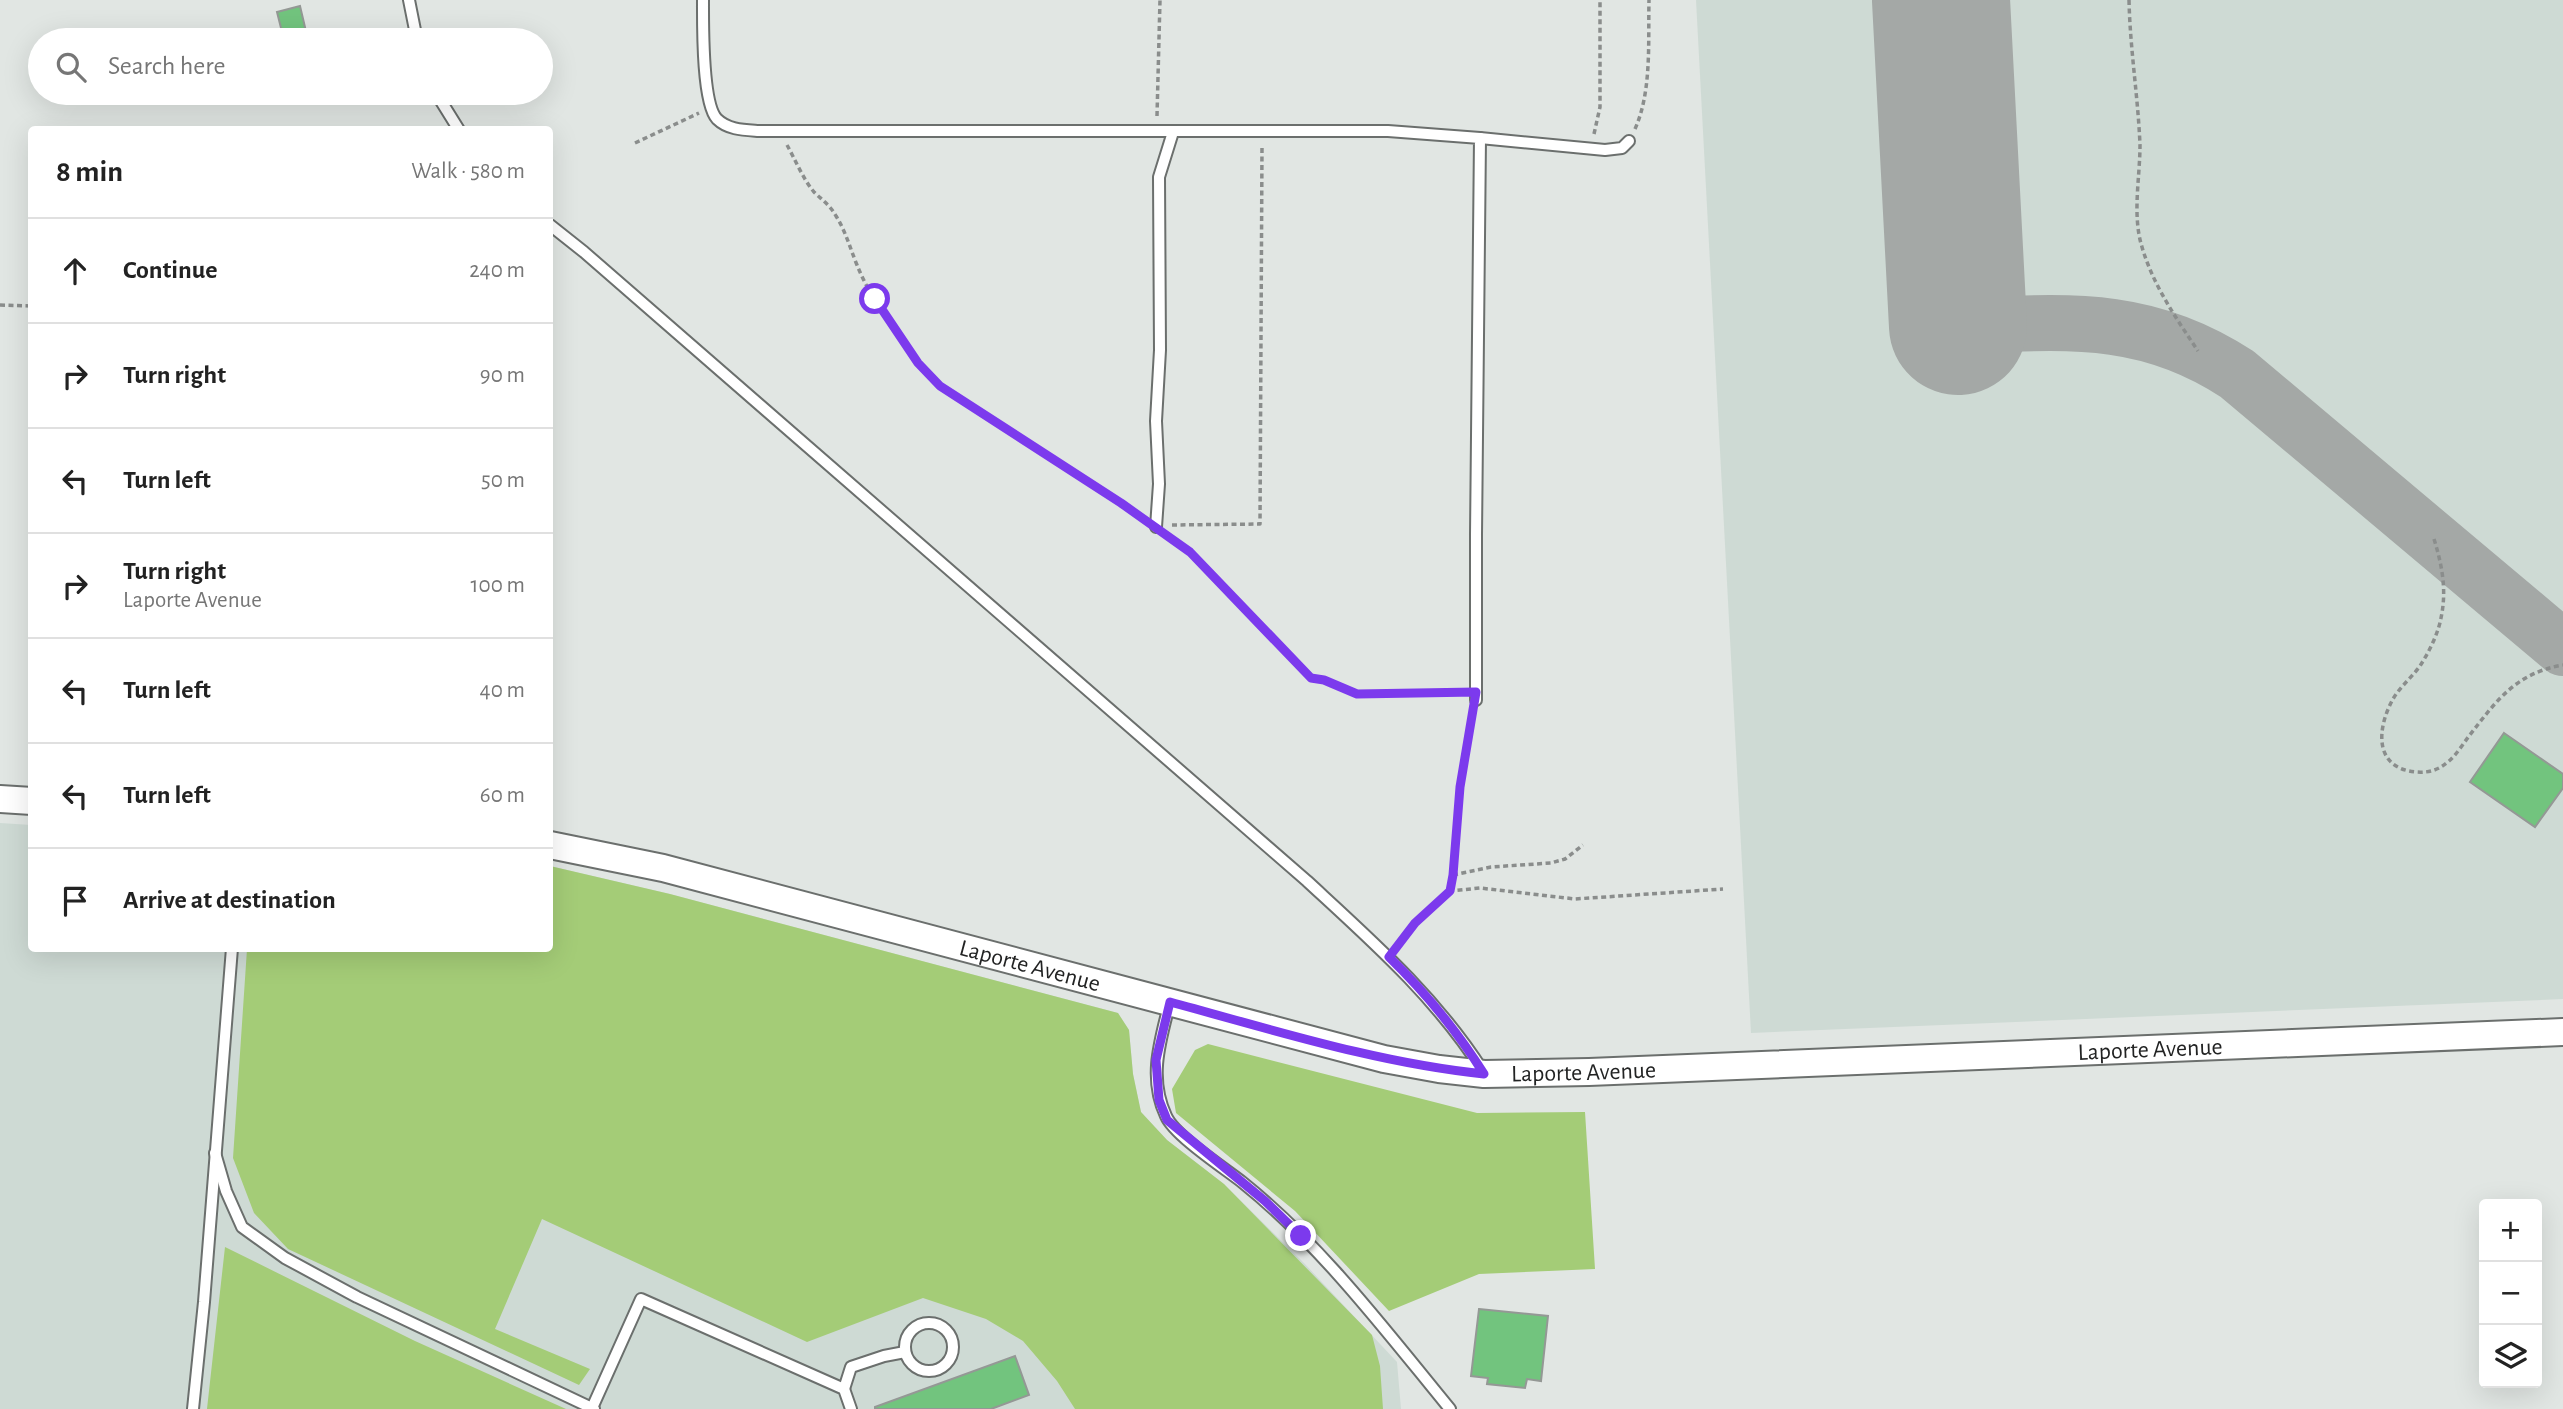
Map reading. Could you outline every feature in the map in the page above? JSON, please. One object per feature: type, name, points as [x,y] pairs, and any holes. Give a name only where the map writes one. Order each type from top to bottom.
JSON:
[{"type":"street","points":[[0,799],[28,801]]},
{"type":"street","name":"Laporte Avenue","points":[[553,846],[676,872],[1384,1059],[1484,1074],[1603,1072],[2563,1032]]},
{"type":"lane","points":[[409,0],[414,28]]},
{"type":"lane","points":[[703,0],[706,82],[710,107],[716,118],[725,125],[759,131],[1388,131],[1589,148],[1622,148],[1629,141]]},
{"type":"lane","points":[[443,105],[457,126]]},
{"type":"lane","points":[[1156,527],[1156,421],[1160,350],[1159,177],[1173,132]]},
{"type":"lane","points":[[1476,696],[1480,138]]},
{"type":"lane","points":[[553,227],[1307,881],[1411,978],[1449,1024],[1484,1074]]},
{"type":"lane","points":[[193,1409],[232,952]]},
{"type":"lane","points":[[1170,1002],[1156,1060],[1159,1100],[1167,1120],[1265,1201],[1340,1276],[1450,1409]]},
{"type":"lane","points":[[215,1153],[226,1191],[242,1227],[285,1258],[357,1297],[593,1408],[641,1299],[844,1389]]},
{"type":"lane","points":[[927,1323],[942,1327],[952,1339],[954,1347],[948,1362],[935,1371],[927,1372],[913,1366],[905,1352],[907,1336],[919,1325],[927,1323]]},
{"type":"lane","points":[[851,1409],[844,1389],[851,1367],[905,1352]]},
{"type":"path","points":[[1155,132],[1160,0]]},
{"type":"path","points":[[1589,148],[1600,107],[1600,0]]},
{"type":"path","points":[[1629,141],[1642,113],[1646,87],[1649,0]]},
{"type":"path","points":[[2129,1],[2138,115],[2138,225],[2141,246],[2163,297],[2198,351]]},
{"type":"path","points":[[635,143],[710,107]]},
{"type":"path","points":[[779,131],[814,192],[827,201],[836,215],[853,248],[856,264],[875,299],[918,363],[940,386],[1190,552],[1311,678],[1324,680],[1357,694],[1476,696],[1465,748],[1450,891]]},
{"type":"path","points":[[1156,527],[1260,524],[1263,131]]},
{"type":"path","points":[[0,305],[28,306]]},
{"type":"path","points":[[2434,539],[2442,565],[2444,586],[2441,618],[2434,641],[2419,666],[2393,698],[2384,722],[2381,740],[2385,755],[2394,767],[2407,771],[2436,771],[2450,760],[2494,703],[2519,680],[2544,668],[2563,665]]},
{"type":"path","points":[[1453,875],[1490,867],[1558,861],[1583,845]]},
{"type":"path","points":[[1389,957],[1415,923],[1450,891],[1480,888],[1574,899],[1723,890]]},
{"type":"shaded area","points":[[1696,0],[2563,0],[2563,999],[1751,1033]]},
{"type":"shaded area","points":[[0,823],[28,825],[28,952],[553,952],[553,867],[670,894],[1118,1013],[1129,1030],[1133,1074],[1141,1112],[1167,1140],[1224,1184],[1304,1263],[1397,1362],[1401,1409],[0,1409]]},
{"type":"green space","points":[[553,867],[670,894],[1118,1013],[1129,1030],[1133,1074],[1141,1112],[1167,1140],[1224,1184],[1372,1335],[1380,1366],[1383,1409],[1075,1409],[1057,1381],[1023,1341],[986,1319],[923,1298],[807,1342],[542,1219],[495,1329],[590,1369],[579,1385],[288,1249],[254,1213],[233,1158],[247,952],[553,952]]},
{"type":"green space","points":[[1208,1044],[1477,1113],[1585,1112],[1595,1269],[1479,1274],[1389,1311],[1295,1211],[1176,1113],[1172,1089],[1195,1050]]},
{"type":"green space","points":[[225,1247],[415,1341],[566,1409],[207,1409]]},
{"type":"building","points":[[300,6],[305,28],[281,28],[277,12]]},
{"type":"building","points":[[2504,733],[2563,774],[2563,788],[2535,827],[2470,782]]},
{"type":"building","points":[[1479,1309],[1548,1316],[1541,1381],[1527,1379],[1525,1388],[1487,1384],[1488,1378],[1471,1376]]},
{"type":"building","points":[[1015,1356],[1029,1395],[991,1409],[875,1409],[875,1407]]},
{"type":"taxiway","points":[[1958,326],[2033,323],[2102,326],[2169,340],[2203,354],[2237,374],[2563,648]]},
{"type":"runway","points":[[1941,0],[1958,326]]},
{"type":"route","points":[[875,299],[918,363],[940,386],[1121,503],[1190,552],[1311,678],[1324,680],[1357,694],[1476,692],[1465,748],[1450,891],[1415,923],[1389,957],[1411,978],[1467,1046],[1484,1074],[1384,1059],[1170,1002],[1156,1060],[1159,1100],[1167,1120],[1265,1201],[1301,1236]]}]
